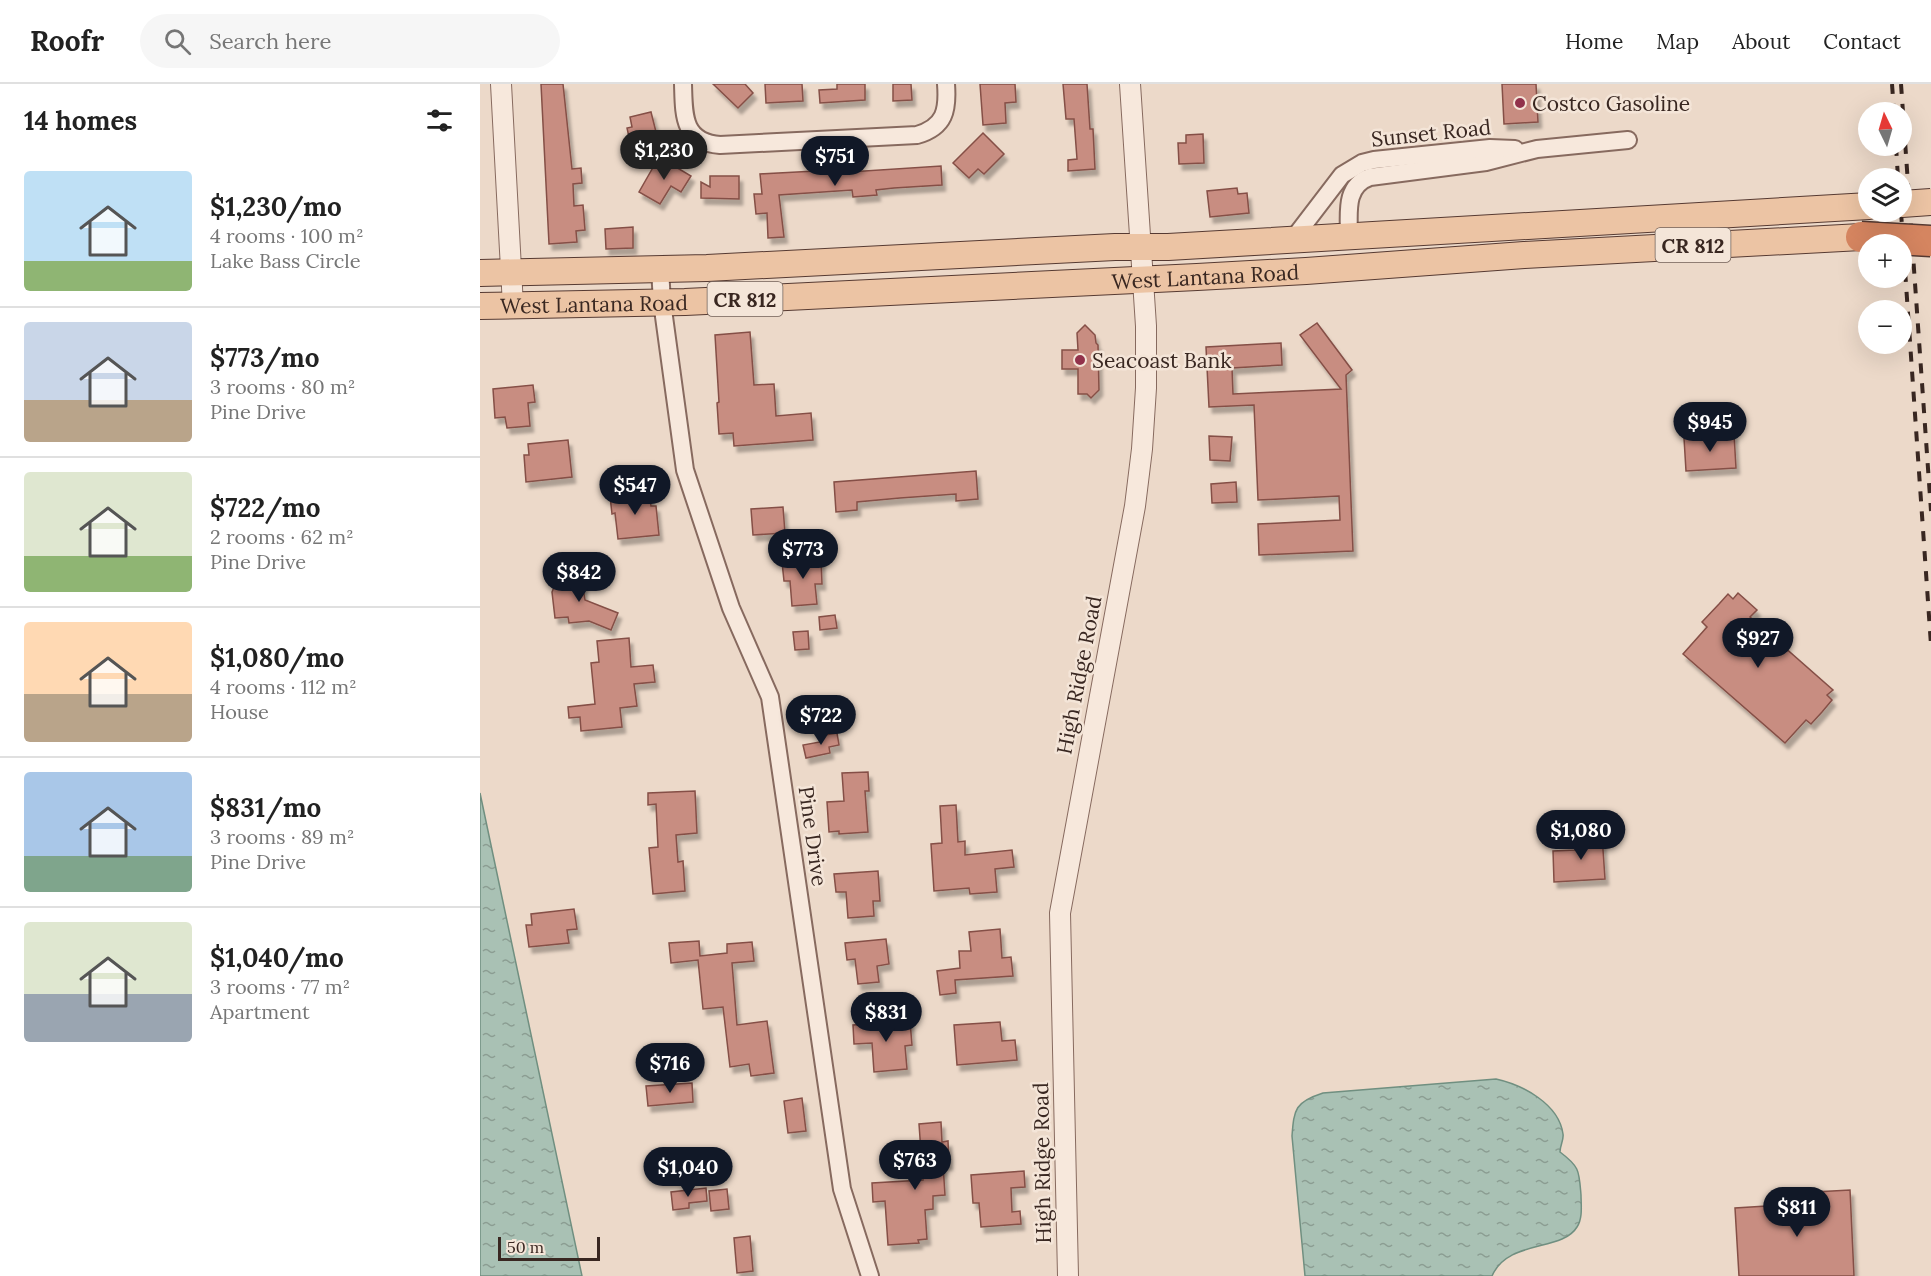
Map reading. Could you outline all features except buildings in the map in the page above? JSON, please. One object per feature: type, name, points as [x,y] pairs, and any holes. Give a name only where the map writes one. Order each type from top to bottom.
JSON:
[{"type":"highway","points":[[1912,240],[1931,241]]},
{"type":"main road","points":[[1912,203],[1931,202]]},
{"type":"main road","name":"West Lantana Road","points":[[480,273],[660,269],[1168,247],[1858,206]]},
{"type":"main road","name":"West Lantana Road","points":[[1896,234],[1931,231]]},
{"type":"main road","points":[[1349,236],[1352,268]]},
{"type":"main road","name":"West Lantana Road","points":[[480,306],[662,302],[1143,279],[1858,237]]},
{"type":"street","points":[[501,84],[513,306]]},
{"type":"street","points":[[683,84],[687,126],[701,141],[720,145],[917,135],[936,126],[942,118],[946,108],[946,84]]},
{"type":"street","name":"High Ridge Road","points":[[1068,1276],[1060,913],[1137,495],[1146,388],[1146,326],[1130,84]]},
{"type":"street","name":"Sunset Road","points":[[1293,239],[1342,175],[1362,163],[1490,148],[1537,149],[1628,140]]},
{"type":"street","name":"Sunset Road","points":[[1349,236],[1349,201],[1352,192],[1363,180],[1370,177],[1486,162],[1537,149]]},
{"type":"street","name":"Pine Drive","points":[[660,269],[662,302],[685,470],[731,608],[770,697],[842,1189],[870,1276]]},
{"type":"water","points":[[480,793],[582,1276],[480,1276]]},
{"type":"water","points":[[1496,1079],[1528,1091],[1547,1105],[1560,1123],[1563,1136],[1560,1152],[1575,1166],[1579,1175],[1580,1220],[1570,1235],[1510,1256],[1500,1264],[1492,1276],[1305,1276],[1292,1136],[1295,1113],[1301,1103],[1323,1093]]},
{"type":"railway","points":[[1892,84],[1893,102]]},
{"type":"railway","points":[[1901,84],[1931,511]]},
{"type":"railway","points":[[1897,156],[1897,168]]},
{"type":"railway","points":[[1902,222],[1931,645]]},
{"type":"place","name":"Costco Gasoline","points":[[1520,103]]},
{"type":"place","name":"Seacoast Bank","points":[[1080,360]]}]
